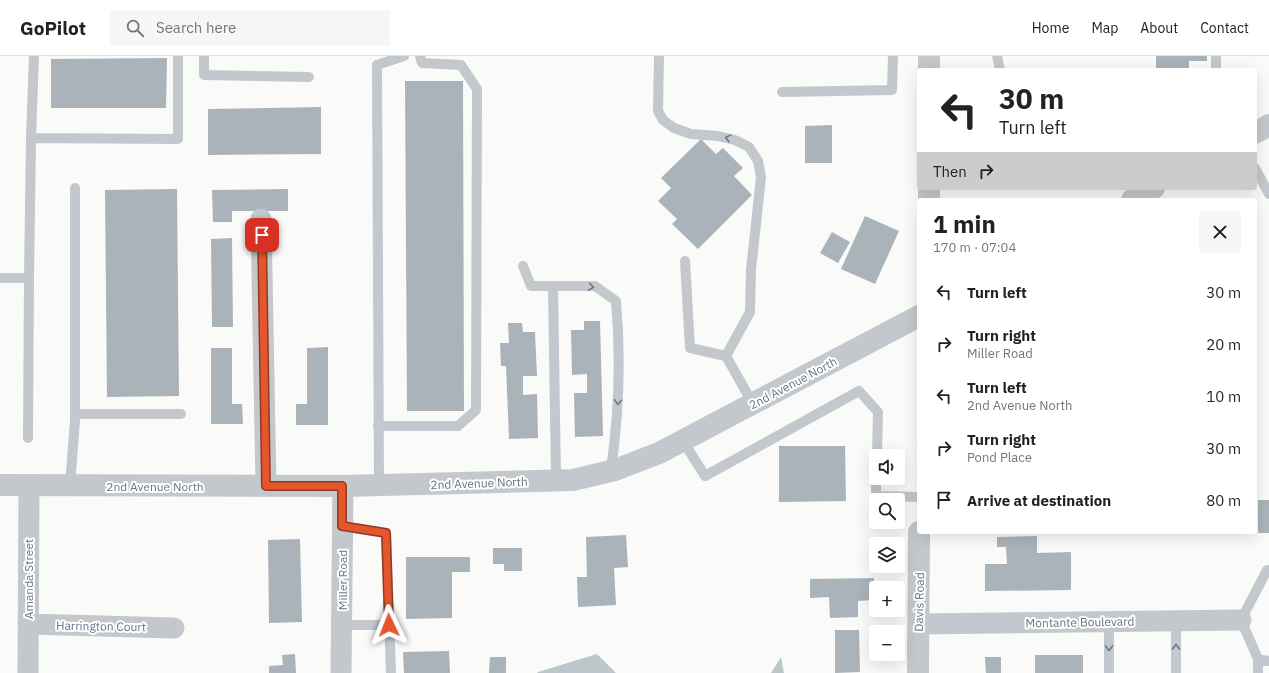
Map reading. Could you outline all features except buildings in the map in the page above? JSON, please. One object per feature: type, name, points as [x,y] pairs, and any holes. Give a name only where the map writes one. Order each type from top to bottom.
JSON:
[{"type":"street","points":[[929,68],[930,56]]},
{"type":"street","points":[[1257,132],[1269,125]]},
{"type":"street","points":[[1136,198],[1150,190]]},
{"type":"street","points":[[261,219],[266,486]]},
{"type":"street","name":"2nd Avenue North","points":[[0,485],[379,486],[573,480],[611,470],[659,453],[917,317]]},
{"type":"street","name":"Amanda Street","points":[[28,673],[29,485]]},
{"type":"street","name":"Miller Road","points":[[341,673],[342,486]]},
{"type":"street","name":"Davis Road","points":[[918,673],[919,534]]},
{"type":"street","name":"Montante Boulevard","points":[[918,624],[1241,620]]},
{"type":"street","name":"Harrington Court","points":[[28,624],[174,628]]},
{"type":"lane","points":[[28,438],[31,138],[34,56]]},
{"type":"lane","points":[[31,138],[178,139],[178,56]]},
{"type":"lane","points":[[204,56],[204,75],[309,77]]},
{"type":"lane","points":[[379,486],[377,65],[404,56]]},
{"type":"lane","points":[[378,426],[458,426],[476,410],[477,89],[461,65],[422,63],[420,56]]},
{"type":"lane","points":[[659,56],[658,111],[663,120],[674,128],[691,134],[718,136],[735,140],[749,147],[758,161],[761,177],[752,270],[750,312],[726,356]]},
{"type":"lane","points":[[782,92],[892,90],[893,56]]},
{"type":"lane","points":[[997,56],[1000,68]]},
{"type":"lane","points":[[1216,56],[1216,68]]},
{"type":"lane","points":[[1257,170],[1266,181],[1269,194]]},
{"type":"lane","points":[[70,485],[75,414],[75,188]]},
{"type":"lane","points":[[685,261],[690,348],[726,356],[753,404]]},
{"type":"lane","points":[[522,266],[531,286],[595,286],[616,301],[618,323],[619,394],[611,470]]},
{"type":"lane","points":[[0,278],[29,278]]},
{"type":"lane","points":[[552,286],[556,480]]},
{"type":"lane","points":[[683,441],[705,476],[859,391],[878,412],[877,449]]},
{"type":"lane","points":[[75,414],[181,414]]},
{"type":"lane","points":[[876,485],[876,496],[917,497]]},
{"type":"lane","points":[[342,526],[386,533],[391,673]]},
{"type":"lane","points":[[1258,673],[1258,659],[1241,620],[1267,570],[1269,570]]},
{"type":"lane","points":[[1176,621],[1176,673]]},
{"type":"lane","points":[[1109,622],[1109,673]]},
{"type":"lane","points":[[342,625],[389,625]]},
{"type":"lane","points":[[1258,659],[1269,661]]},
{"type":"shaded area","points":[[597,654],[616,673],[537,673],[538,672]]},
{"type":"shaded area","points":[[781,657],[784,673],[771,673]]},
{"type":"route","points":[[262,235],[266,486],[342,486],[342,526],[386,533],[389,625]]}]
